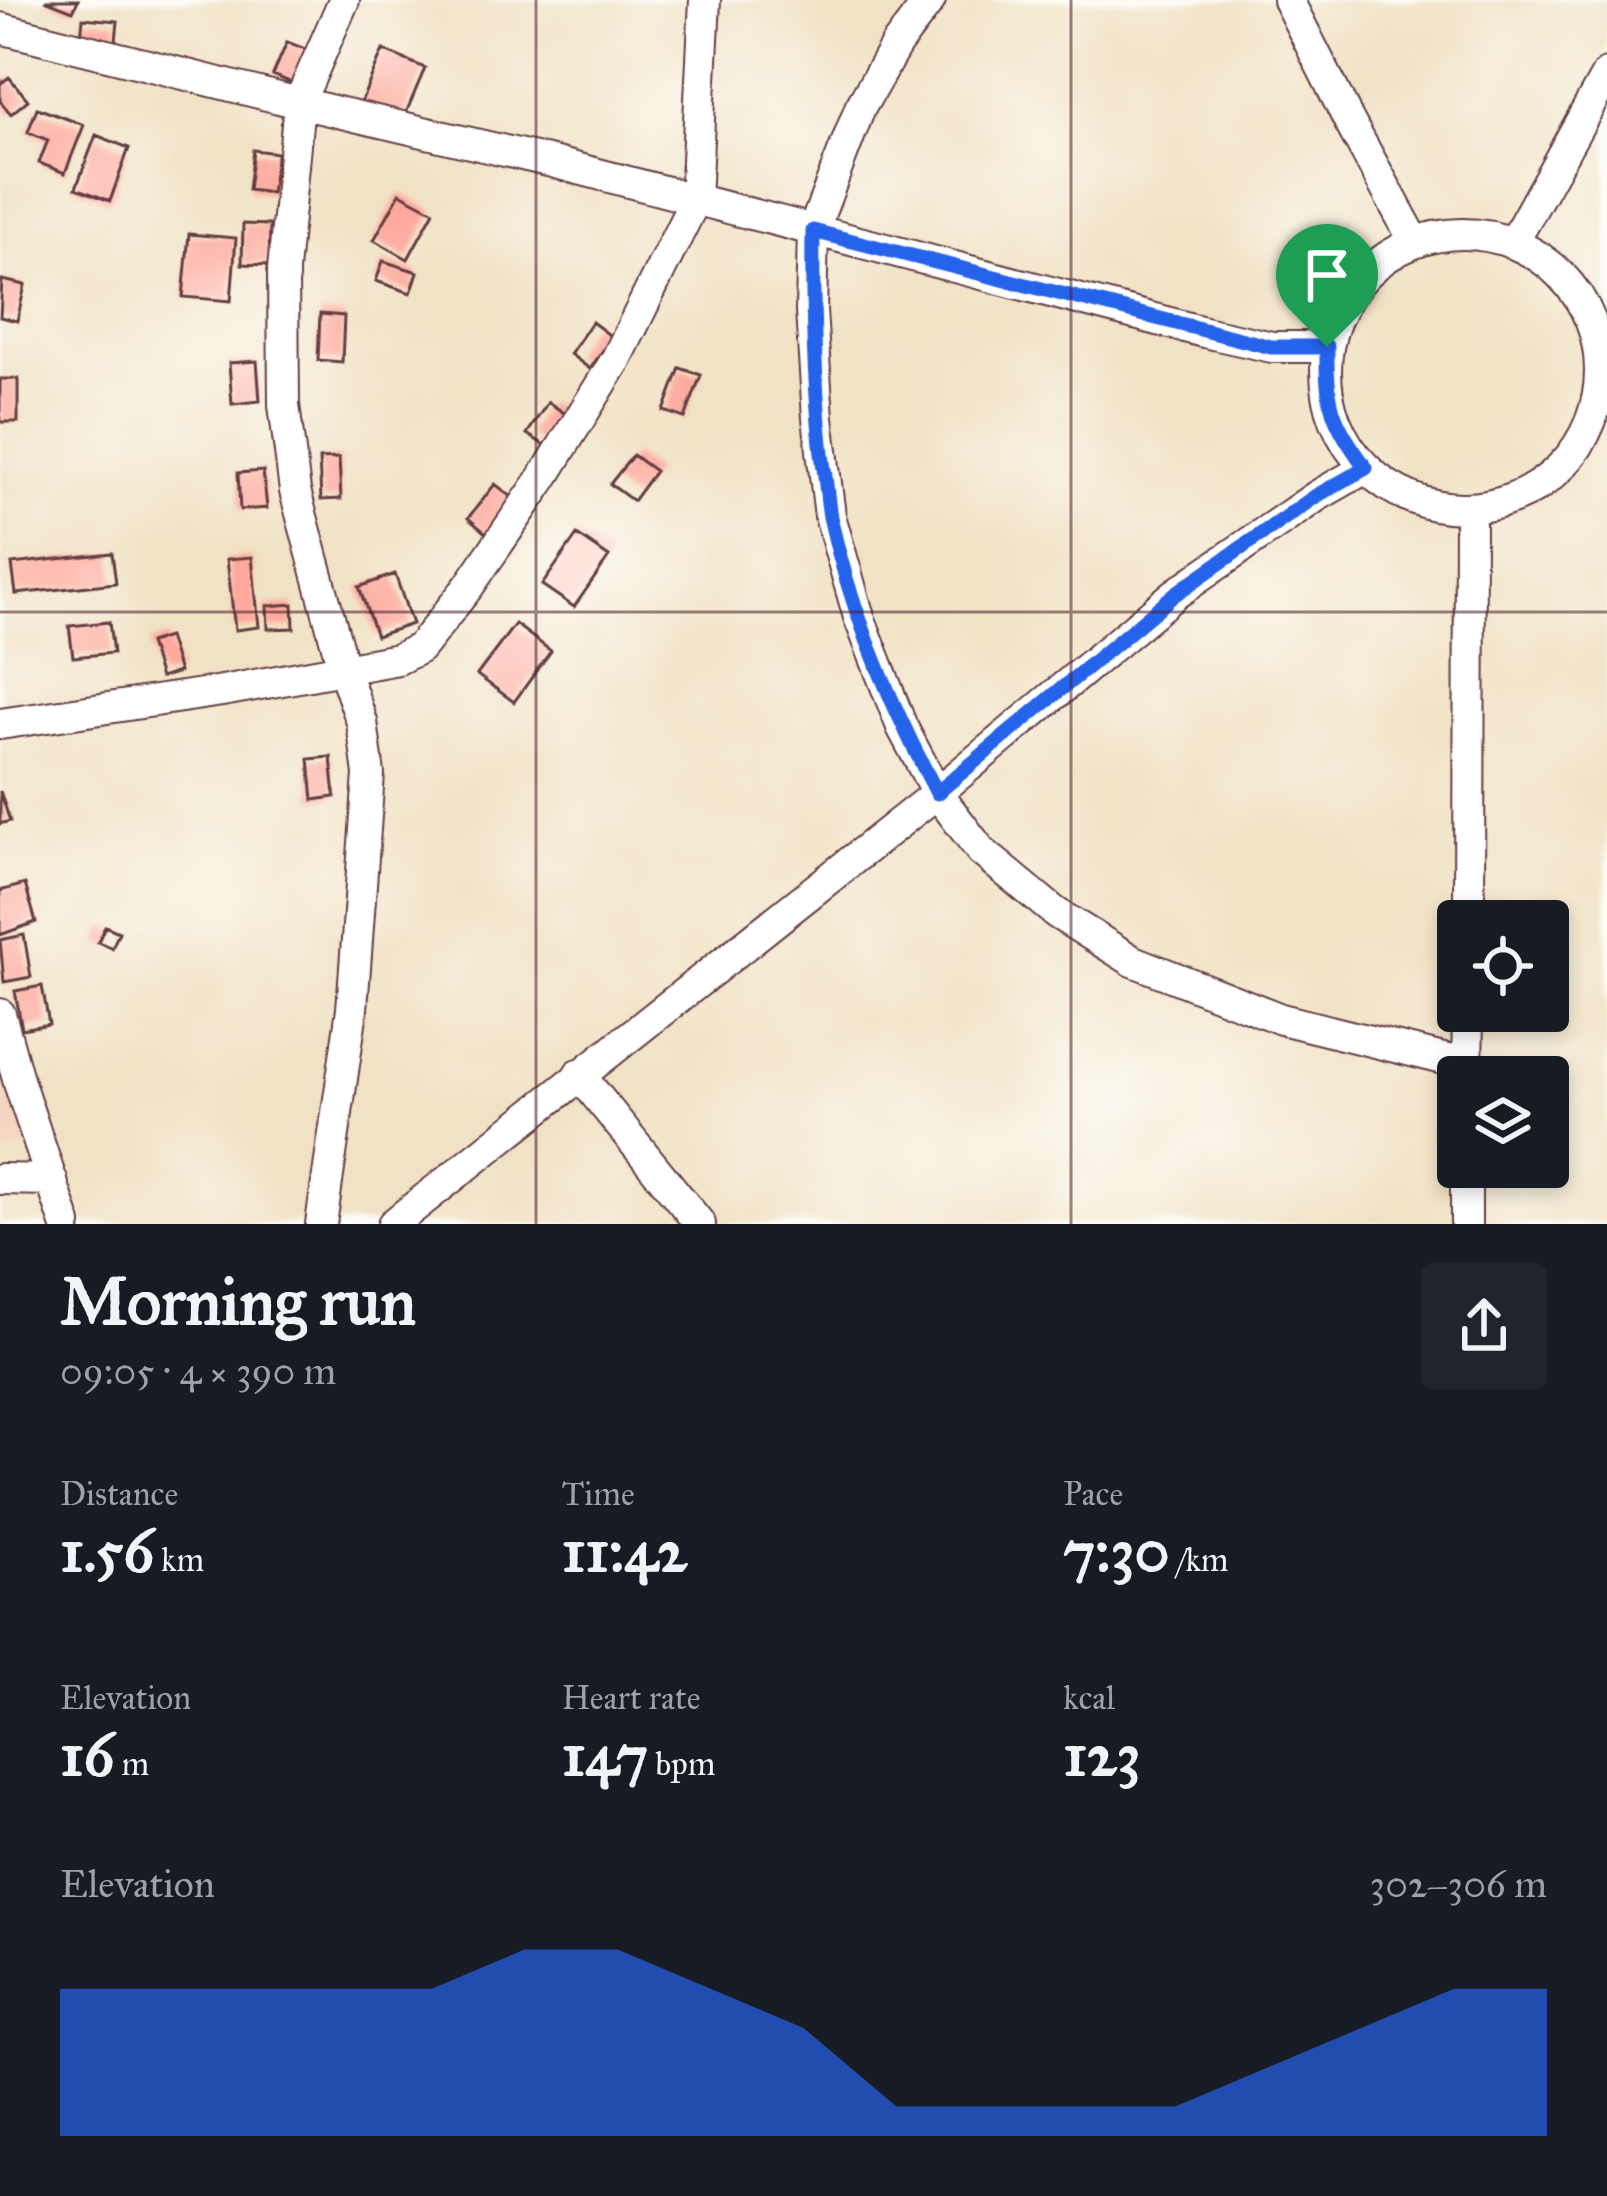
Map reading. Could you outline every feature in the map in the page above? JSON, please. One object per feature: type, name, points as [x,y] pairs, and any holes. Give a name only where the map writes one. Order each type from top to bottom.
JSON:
[{"type":"street","points":[[321,1224],[352,1010],[368,774],[362,722],[295,491],[284,405],[283,270],[299,103],[344,0]]},
{"type":"street","points":[[0,724],[223,691],[398,659],[420,648],[470,586],[616,360],[695,200],[705,0]]},
{"type":"street","points":[[930,0],[896,44],[860,108],[813,231],[814,354],[830,516],[860,617],[902,727],[937,793],[981,851],[1056,913],[1132,961],[1281,1019],[1437,1062]]},
{"type":"street","points":[[1288,0],[1415,242]]},
{"type":"street","points":[[0,28],[552,162],[1271,347],[1327,347]]},
{"type":"street","points":[[1513,243],[1607,74]]},
{"type":"street","points":[[1464,234],[1513,243],[1552,267],[1582,302],[1598,346],[1603,394],[1584,436],[1556,473],[1502,503],[1470,509],[1432,506],[1396,491],[1366,468],[1340,433],[1327,391],[1327,347],[1338,313],[1357,282],[1384,258],[1415,242],[1464,234]]},
{"type":"street","points":[[393,1224],[937,793],[1175,594],[1301,506],[1366,468]]},
{"type":"street","points":[[1469,900],[1470,509]]},
{"type":"street","points":[[0,1014],[66,1224]]},
{"type":"street","points":[[579,1074],[700,1224]]},
{"type":"street","points":[[0,1179],[52,1180]]},
{"type":"street","points":[[1466,1188],[1466,1224]]},
{"type":"shaded area","points":[[0,1016],[34,1144],[0,1156]]},
{"type":"building","points":[[45,0],[78,0],[73,11]]},
{"type":"building","points":[[83,18],[118,21],[116,41],[81,38]]},
{"type":"building","points":[[287,42],[308,50],[294,84],[273,75]]},
{"type":"building","points":[[383,50],[425,68],[403,120],[361,102]]},
{"type":"building","points":[[9,77],[28,100],[11,114],[0,101],[0,84]]},
{"type":"building","points":[[37,108],[84,125],[65,173],[39,163],[48,140],[28,132]]},
{"type":"building","points":[[96,135],[129,148],[110,201],[76,188]]},
{"type":"building","points":[[253,150],[277,153],[271,193],[248,190]]},
{"type":"building","points":[[400,193],[434,211],[408,259],[374,240]]},
{"type":"building","points":[[243,224],[270,225],[269,265],[242,264]]},
{"type":"building","points":[[189,234],[236,238],[231,301],[183,297]]},
{"type":"building","points":[[383,261],[418,272],[411,293],[376,281]]},
{"type":"building","points":[[2,280],[25,285],[17,321],[0,317]]},
{"type":"building","points":[[320,314],[344,316],[342,362],[318,360]]},
{"type":"building","points":[[592,322],[612,337],[590,369],[570,354]]},
{"type":"building","points":[[257,361],[260,401],[232,404],[229,363]]},
{"type":"building","points":[[680,368],[701,375],[685,418],[664,411]]},
{"type":"building","points":[[0,379],[18,379],[18,422],[0,422]]},
{"type":"building","points":[[548,402],[570,417],[549,448],[527,434]]},
{"type":"building","points":[[633,455],[655,471],[633,501],[610,484]]},
{"type":"building","points":[[339,458],[341,499],[321,500],[319,459]]},
{"type":"building","points":[[263,471],[267,508],[240,510],[238,473]]},
{"type":"building","points":[[495,484],[516,500],[488,535],[468,518]]},
{"type":"building","points":[[577,535],[609,557],[574,607],[542,585]]},
{"type":"building","points":[[112,553],[116,583],[16,594],[12,564]]},
{"type":"building","points":[[252,557],[259,627],[235,630],[227,559]]},
{"type":"building","points":[[395,574],[412,624],[376,636],[359,587]]},
{"type":"building","points":[[293,604],[294,628],[268,629],[267,606]]},
{"type":"building","points":[[109,622],[113,653],[73,657],[69,626]]},
{"type":"building","points":[[515,624],[551,651],[514,702],[477,675]]},
{"type":"building","points":[[168,637],[179,672],[160,678],[149,643]]},
{"type":"building","points":[[331,757],[335,797],[313,800],[309,759]]},
{"type":"building","points":[[0,791],[10,821],[0,824]]},
{"type":"building","points":[[25,884],[36,922],[0,935],[0,891]]},
{"type":"building","points":[[105,926],[119,932],[112,948],[98,942]]},
{"type":"building","points":[[24,935],[31,977],[4,982],[0,940]]},
{"type":"building","points":[[42,986],[49,1024],[22,1029],[15,991]]},
{"type":"route","points":[[813,231],[1204,332],[1271,347],[1327,347],[1327,391],[1340,433],[1366,468],[1316,496],[1175,594],[937,793],[902,727],[860,617],[830,516],[818,418],[813,231]]}]
